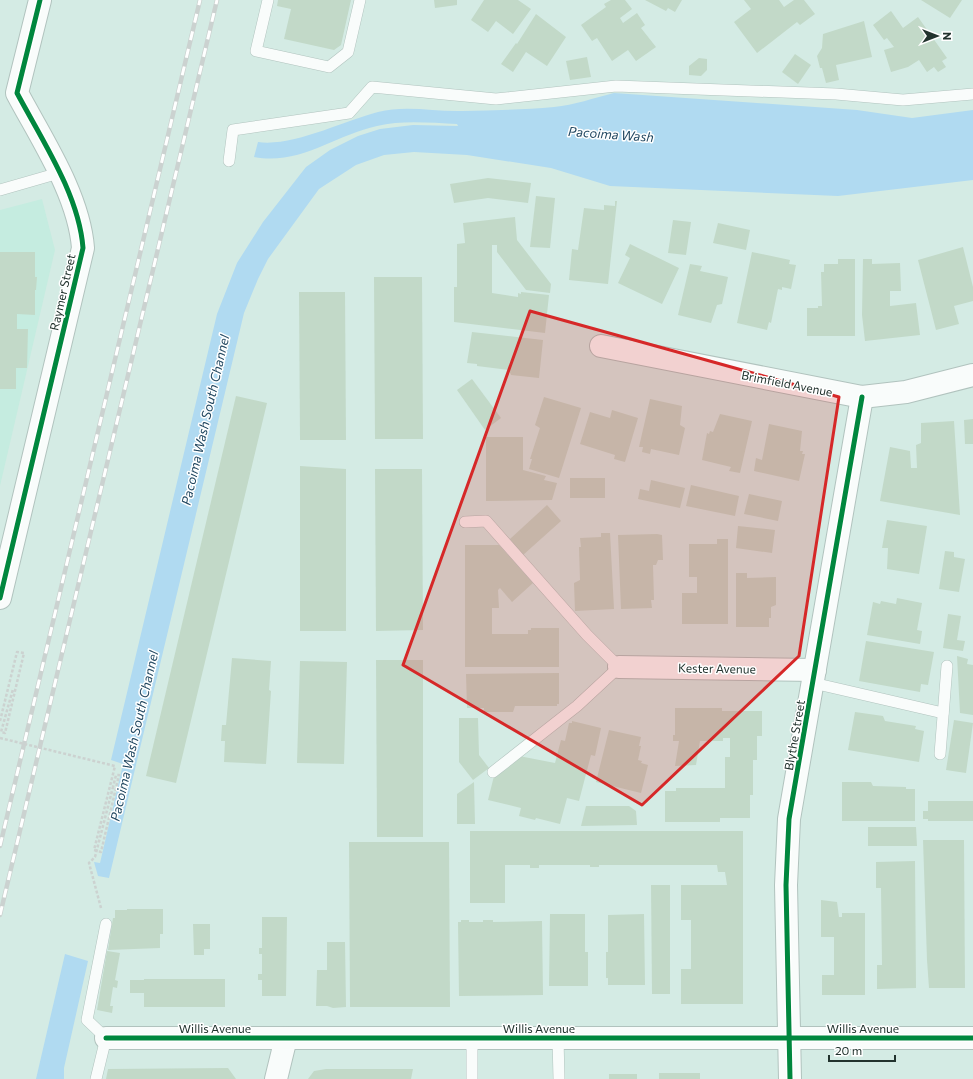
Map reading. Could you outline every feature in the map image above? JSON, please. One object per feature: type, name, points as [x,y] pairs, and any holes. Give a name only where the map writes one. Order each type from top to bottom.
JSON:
[{"type":"street","name":"Raymer Street","points":[[1,588],[83,248],[78,214],[59,173],[9,95],[40,0]]},
{"type":"street","name":"Brimfield Avenue","points":[[601,346],[862,397],[906,392],[973,374]]},
{"type":"street","name":"Blythe Street","points":[[790,1079],[786,853],[788,819],[862,397]]},
{"type":"street","name":"Kester Avenue","points":[[619,667],[814,676]]},
{"type":"street","name":"Willis Avenue","points":[[106,1038],[973,1038]]},
{"type":"street","points":[[276,1079],[286,1038]]},
{"type":"lane","points":[[268,0],[256,51],[329,67],[348,52],[360,0]]},
{"type":"lane","points":[[229,160],[233,130],[349,113],[372,87],[496,99],[616,86],[836,94],[903,100],[973,94]]},
{"type":"lane","points":[[0,190],[59,173]]},
{"type":"lane","points":[[466,522],[486,521],[587,635],[619,667],[577,706],[493,772]]},
{"type":"lane","points":[[940,754],[947,666]]},
{"type":"lane","points":[[814,676],[943,712]]},
{"type":"lane","points":[[96,1079],[106,1038],[87,1020],[106,924]]},
{"type":"lane","points":[[472,1038],[472,1079]]},
{"type":"lane","points":[[558,1038],[559,1079]]},
{"type":"path","points":[[0,720],[17,652],[24,653],[5,733],[2,732],[12,689]]},
{"type":"path","points":[[0,738],[115,766],[94,850],[101,852],[119,775],[116,775],[113,787],[95,857],[89,863],[106,924]]},
{"type":"highlighted area","points":[[530,311],[839,397],[799,656],[642,805],[403,665]]},
{"type":"shaded area","points":[[42,199],[55,250],[0,486],[0,210]]},
{"type":"water","points":[[614,93],[857,110],[912,118],[973,110],[973,180],[838,196],[610,186],[551,168],[467,155],[414,152],[384,155],[356,165],[319,189],[268,259],[244,313],[109,878],[98,876],[94,862],[100,863],[123,764],[111,760],[217,314],[237,263],[263,222],[306,167],[330,150],[358,136],[380,129],[413,125],[458,126],[457,124],[406,122],[387,124],[362,130],[302,154],[270,159],[254,157],[258,142],[272,143],[287,141],[364,116],[389,110],[410,109],[463,111],[543,108],[569,105]]},
{"type":"water","points":[[65,954],[88,961],[64,1068],[64,1079],[36,1079]]},
{"type":"building","points":[[278,0],[351,0],[341,45],[334,50],[284,39],[291,9],[277,6]]},
{"type":"building","points":[[434,0],[457,0],[457,5],[435,8]]},
{"type":"building","points":[[484,0],[518,0],[531,9],[513,34],[496,21],[488,32],[471,20]]},
{"type":"building","points":[[611,0],[625,0],[632,9],[620,18],[623,23],[637,13],[645,25],[641,28],[656,47],[636,61],[628,50],[612,61],[597,38],[592,41],[581,25],[606,7],[604,4]]},
{"type":"building","points":[[645,0],[682,0],[675,12],[668,8],[666,11]]},
{"type":"building","points":[[744,0],[779,0],[784,7],[794,0],[804,0],[815,14],[800,25],[797,22],[757,53],[734,22],[751,9]]},
{"type":"building","points":[[921,0],[962,0],[950,18]]},
{"type":"building","points":[[891,11],[903,28],[918,17],[947,58],[942,61],[946,67],[938,72],[934,67],[927,72],[919,60],[908,67],[891,72],[884,50],[894,47],[887,38],[884,40],[873,25]]},
{"type":"building","points":[[536,14],[566,37],[547,66],[526,52],[513,72],[501,64],[516,43],[517,44]]},
{"type":"building","points":[[864,21],[872,57],[836,65],[839,80],[826,83],[817,56],[822,48],[823,34]]},
{"type":"building","points":[[795,54],[811,65],[798,84],[782,72]]},
{"type":"building","points":[[587,57],[591,77],[570,80],[566,61]]},
{"type":"building","points":[[699,58],[707,59],[707,70],[701,76],[689,75],[689,66]]},
{"type":"building","points":[[488,178],[531,183],[528,203],[488,198],[454,203],[450,184]]},
{"type":"building","points":[[536,196],[555,198],[550,248],[530,247]]},
{"type":"building","points":[[615,201],[617,201],[608,284],[569,280],[572,249],[578,250],[584,208],[604,210],[604,205],[615,206]]},
{"type":"building","points":[[515,217],[517,240],[551,284],[550,293],[526,290],[497,252],[497,245],[492,245],[492,293],[518,297],[518,293],[521,294],[521,292],[549,295],[545,333],[454,322],[454,287],[457,287],[457,244],[465,243],[463,223]]},
{"type":"building","points":[[673,220],[691,222],[686,255],[668,253]]},
{"type":"building","points":[[718,223],[750,230],[746,250],[713,243]]},
{"type":"building","points":[[630,244],[679,268],[662,304],[618,283],[630,258],[625,255]]},
{"type":"building","points":[[963,247],[973,287],[973,301],[954,306],[959,324],[936,330],[918,260]]},
{"type":"building","points":[[0,252],[35,252],[35,277],[37,277],[35,290],[35,315],[17,314],[17,329],[28,329],[27,368],[16,368],[16,389],[0,389]]},
{"type":"building","points":[[752,252],[790,260],[789,264],[796,265],[791,289],[782,287],[782,290],[778,289],[771,323],[769,322],[767,330],[737,323]]},
{"type":"building","points":[[838,259],[855,259],[855,336],[807,336],[807,308],[818,308],[818,306],[822,306],[821,272],[824,272],[824,264],[838,264]]},
{"type":"building","points":[[863,259],[872,259],[872,264],[900,263],[901,291],[890,291],[890,306],[916,303],[920,335],[865,341],[862,315]]},
{"type":"building","points":[[690,264],[702,266],[700,271],[728,277],[722,304],[717,305],[711,323],[678,315]]},
{"type":"building","points":[[374,277],[422,277],[423,439],[375,439]]},
{"type":"building","points":[[299,292],[345,292],[346,440],[300,440]]},
{"type":"building","points":[[472,332],[543,340],[539,378],[511,375],[509,370],[477,366],[477,364],[467,363]]},
{"type":"building","points":[[472,379],[501,418],[485,430],[457,390]]},
{"type":"building","points":[[236,396],[267,403],[176,783],[146,776]]},
{"type":"building","points":[[544,397],[581,408],[559,478],[529,469],[532,459],[530,459],[540,428],[535,425]]},
{"type":"building","points":[[650,399],[682,406],[680,425],[685,428],[679,455],[651,449],[650,454],[642,452],[643,447],[639,447]]},
{"type":"building","points":[[612,410],[638,418],[625,462],[614,459],[615,455],[580,444],[590,412],[610,418]]},
{"type":"building","points":[[720,414],[752,421],[740,473],[729,471],[731,467],[702,460],[707,433],[709,434],[710,431],[713,432]]},
{"type":"building","points":[[973,419],[973,444],[965,444],[964,420]]},
{"type":"building","points":[[954,421],[960,515],[880,501],[890,447],[910,451],[911,468],[917,468],[916,445],[921,443],[921,423]]},
{"type":"building","points":[[769,424],[802,431],[800,451],[803,451],[802,454],[805,454],[799,481],[754,471],[756,458],[762,460]]},
{"type":"building","points":[[486,437],[523,437],[523,470],[546,476],[544,480],[557,483],[552,500],[486,501]]},
{"type":"building","points":[[300,466],[346,469],[346,631],[300,631]]},
{"type":"building","points":[[375,469],[422,469],[423,630],[376,631]]},
{"type":"building","points":[[570,478],[605,478],[605,498],[570,498]]},
{"type":"building","points":[[651,480],[685,488],[680,508],[638,499],[640,489],[649,491]]},
{"type":"building","points":[[691,485],[739,496],[735,516],[686,506]]},
{"type":"building","points":[[749,494],[782,501],[778,521],[744,514]]},
{"type":"building","points":[[547,505],[561,521],[523,555],[510,539]]},
{"type":"building","points":[[887,520],[927,526],[919,574],[887,569],[888,548],[882,548]]},
{"type":"building","points":[[738,526],[775,530],[772,553],[736,548]]},
{"type":"building","points":[[601,533],[610,533],[614,609],[575,611],[574,583],[580,580],[580,538],[601,537]]},
{"type":"building","points":[[618,535],[662,535],[663,560],[658,560],[656,565],[653,565],[654,600],[651,600],[652,608],[621,609]]},
{"type":"building","points":[[717,539],[728,539],[728,624],[682,624],[682,593],[697,593],[697,577],[689,577],[689,544],[717,544]]},
{"type":"building","points":[[465,545],[499,545],[533,583],[512,602],[500,588],[498,590],[499,608],[492,608],[492,634],[528,634],[528,630],[531,630],[531,628],[559,628],[559,667],[465,667]]},
{"type":"building","points":[[945,551],[954,552],[954,557],[965,559],[959,592],[939,589]]},
{"type":"building","points":[[736,573],[747,573],[747,578],[776,577],[776,605],[771,607],[769,627],[736,627]]},
{"type":"building","points":[[897,598],[922,603],[917,630],[922,631],[920,644],[867,635],[873,602],[880,604],[881,601],[896,604]]},
{"type":"building","points":[[948,614],[961,616],[957,640],[965,641],[963,651],[943,648]]},
{"type":"building","points":[[866,641],[934,652],[928,685],[921,684],[920,692],[859,681]]},
{"type":"building","points":[[957,656],[968,659],[967,664],[973,665],[973,715],[960,713]]},
{"type":"building","points":[[232,658],[271,661],[269,690],[271,691],[266,764],[224,762],[225,741],[221,741],[222,725],[226,725]]},
{"type":"building","points":[[376,660],[423,660],[423,837],[377,837]]},
{"type":"building","points":[[300,661],[347,662],[344,764],[297,763]]},
{"type":"building","points":[[559,673],[559,704],[557,704],[557,706],[515,706],[513,712],[484,712],[484,708],[467,708],[466,674]]},
{"type":"building","points":[[675,708],[722,708],[722,711],[762,711],[762,736],[757,736],[757,760],[753,760],[753,795],[750,795],[750,818],[720,818],[720,822],[665,822],[665,791],[676,791],[676,788],[725,788],[725,757],[730,757],[730,738],[723,738],[723,741],[700,741],[696,765],[675,766],[679,741],[673,741],[673,735],[675,735]]},
{"type":"building","points":[[855,712],[883,716],[885,721],[916,726],[915,729],[924,731],[919,762],[848,750]]},
{"type":"building","points":[[459,718],[478,718],[479,755],[489,768],[473,780],[459,762]]},
{"type":"building","points":[[954,720],[973,723],[966,773],[946,770]]},
{"type":"building","points":[[572,721],[601,728],[595,756],[591,755],[579,801],[567,798],[560,824],[536,818],[535,820],[519,816],[521,808],[488,800],[495,772],[519,756],[555,763],[561,740],[565,741],[569,723],[572,723]]},
{"type":"building","points":[[609,730],[641,737],[638,760],[642,761],[641,763],[648,765],[641,793],[596,782]]},
{"type":"building","points":[[474,782],[475,824],[457,824],[457,794]]},
{"type":"building","points":[[842,782],[871,782],[873,786],[906,787],[906,789],[915,789],[915,821],[842,821]]},
{"type":"building","points":[[928,801],[973,801],[973,821],[928,821],[928,819],[923,819],[923,811],[928,811]]},
{"type":"building","points":[[586,806],[629,806],[636,811],[637,825],[581,826]]},
{"type":"building","points":[[868,827],[916,827],[917,846],[868,846]]},
{"type":"building","points":[[470,831],[743,831],[743,1004],[681,1004],[681,969],[691,969],[691,920],[681,920],[681,885],[727,885],[725,872],[718,872],[717,865],[599,865],[599,867],[590,867],[590,865],[539,865],[539,868],[530,868],[530,865],[505,865],[505,903],[470,903]]},
{"type":"building","points":[[923,840],[964,840],[965,988],[929,988]]},
{"type":"building","points":[[349,842],[449,842],[450,1007],[350,1007]]},
{"type":"building","points":[[915,861],[916,988],[877,989],[877,965],[882,965],[881,888],[876,888],[876,862]]},
{"type":"building","points":[[651,885],[670,885],[670,994],[652,994]]},
{"type":"building","points":[[821,900],[837,902],[839,917],[842,917],[842,913],[865,913],[865,995],[822,995],[822,975],[834,975],[834,937],[821,937]]},
{"type":"building","points":[[163,909],[163,934],[160,934],[160,948],[108,950],[113,918],[115,918],[115,910]]},
{"type":"building","points":[[550,914],[585,914],[585,952],[588,952],[588,986],[549,986]]},
{"type":"building","points":[[644,914],[645,985],[608,985],[608,978],[606,978],[606,952],[608,952],[608,915]]},
{"type":"building","points":[[262,917],[287,917],[286,996],[262,996],[262,980],[258,980],[258,974],[262,974],[262,954],[259,954],[259,948],[262,948]]},
{"type":"building","points":[[461,920],[469,920],[469,922],[483,922],[483,920],[493,920],[493,922],[542,921],[543,995],[459,996],[458,922],[461,922]]},
{"type":"building","points":[[193,924],[210,924],[210,949],[204,949],[204,955],[194,955]]},
{"type":"building","points":[[327,942],[345,942],[346,1007],[333,1008],[327,1006],[316,1006],[317,970],[327,970]]},
{"type":"building","points":[[107,951],[120,953],[115,980],[118,981],[117,988],[113,987],[110,1006],[113,1006],[112,1013],[97,1010]]},
{"type":"building","points":[[144,979],[225,979],[225,1007],[144,1007]]},
{"type":"building","points":[[130,980],[144,980],[144,993],[130,993]]},
{"type":"building","points":[[228,1068],[236,1079],[106,1079],[108,1069]]},
{"type":"building","points":[[326,1069],[413,1069],[411,1079],[308,1079],[314,1071]]},
{"type":"building","points":[[659,1073],[700,1073],[700,1079],[659,1079]]},
{"type":"building","points":[[609,1074],[637,1074],[637,1079],[609,1079]]},
{"type":"railway","points":[[0,846],[200,0]]},
{"type":"railway","points":[[0,915],[217,0]]},
{"type":"cycle path","points":[[0,598],[83,248],[75,208],[67,188],[58,168],[17,93],[40,0]]},
{"type":"cycle path","points":[[790,1079],[786,885],[789,819],[862,397]]},
{"type":"cycle path","points":[[106,1038],[973,1038]]},
{"type":"water label","name":"Pacoima Wash","points":[[611,134]]},
{"type":"water label","name":"Pacoima Wash South Channel","points":[[205,420]]},
{"type":"water label","name":"Pacoima Wash South Channel","points":[[134,736]]}]
